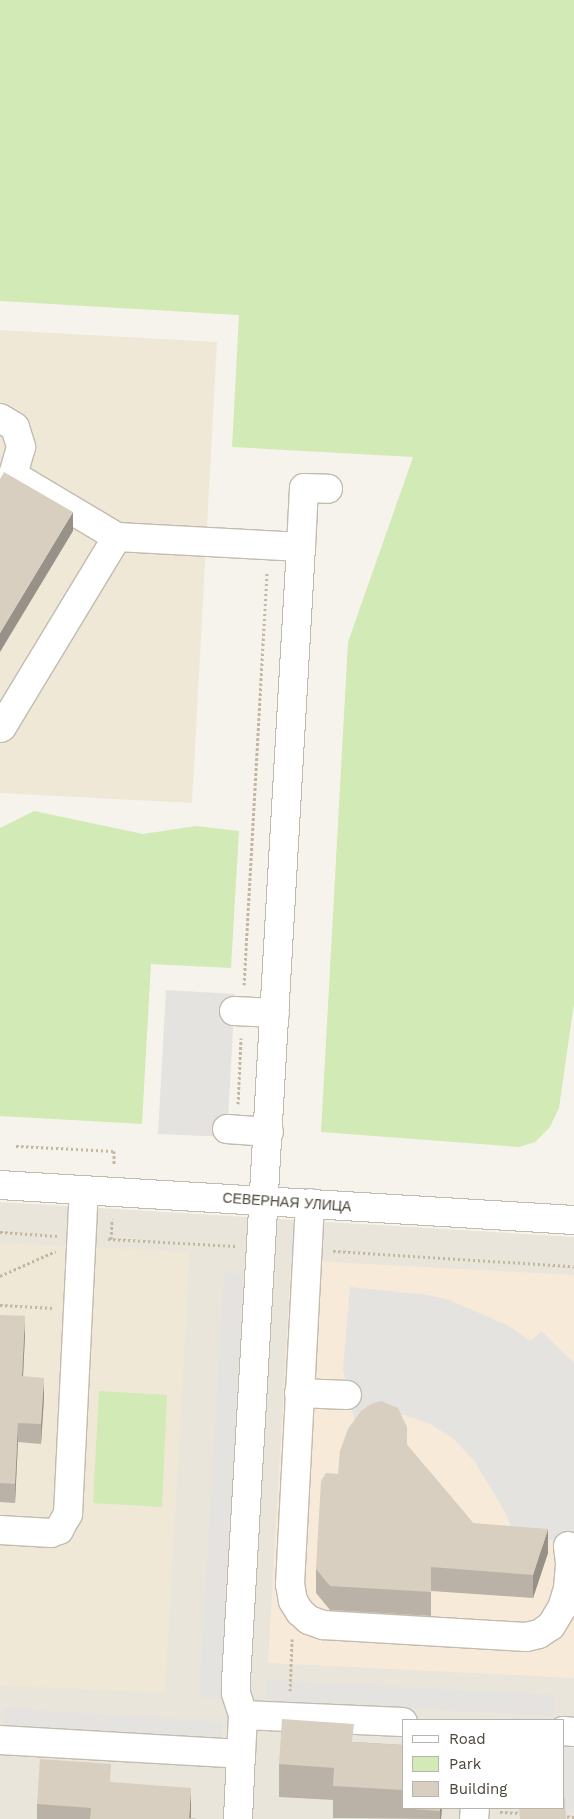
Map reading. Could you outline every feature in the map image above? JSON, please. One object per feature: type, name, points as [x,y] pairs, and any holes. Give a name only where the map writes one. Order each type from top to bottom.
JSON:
[{"type":"street","points":[[0,418],[15,427],[21,447],[13,475],[117,537],[301,547]]},
{"type":"street","points":[[238,1819],[243,1715],[236,1693],[236,1681],[269,1132],[304,488],[328,489]]},
{"type":"street","points":[[0,728],[117,537]]},
{"type":"street","points":[[238,1011],[275,1013]]},
{"type":"street","points":[[232,1130],[269,1132]]},
{"type":"street","name":"СЕВЕРНАЯ УЛИЦА","points":[[0,1185],[574,1220]]},
{"type":"street","points":[[0,1530],[51,1533],[59,1530],[65,1524],[68,1514],[84,1190]]},
{"type":"street","points":[[310,1203],[290,1584],[292,1601],[300,1612],[309,1620],[323,1625],[516,1637],[540,1634],[551,1626],[562,1608],[568,1588],[570,1563],[568,1546]]},
{"type":"street","points":[[299,1393],[347,1395]]},
{"type":"street","points":[[243,1715],[402,1722]]},
{"type":"street","points":[[0,1740],[241,1754]]},
{"type":"path","points":[[232,1130],[268,556],[269,546],[271,546]]},
{"type":"path","points":[[0,1276],[54,1250],[82,1252]]},
{"type":"path","points":[[0,1305],[79,1310]]},
{"type":"path","points":[[474,1812],[524,1814]]},
{"type":"path","points":[[554,1815],[574,1817]]},
{"type":"shaded area","points":[[0,330],[217,342],[192,803],[0,793]]},
{"type":"shaded area","points":[[166,990],[235,994],[227,1137],[158,1134]]},
{"type":"shaded area","points":[[0,1202],[574,1237],[574,1819],[0,1819]]},
{"type":"shaded area","points":[[0,1243],[190,1252],[165,1693],[0,1685]]},
{"type":"shaded area","points":[[291,1260],[574,1275],[574,1678],[268,1663]]},
{"type":"shaded area","points":[[224,1272],[243,1274],[221,1698],[199,1697]]},
{"type":"shaded area","points":[[350,1287],[428,1295],[449,1300],[507,1325],[531,1341],[541,1331],[574,1363],[574,1542],[515,1538],[505,1512],[475,1462],[454,1439],[430,1424],[405,1415],[386,1414],[356,1427],[343,1370]]},
{"type":"shaded area","points":[[267,1680],[555,1695],[554,1716],[266,1701]]},
{"type":"shaded area","points":[[4,1708],[222,1722],[221,1743],[3,1729]]},
{"type":"shaded area","points":[[564,1748],[574,1749],[574,1810],[554,1809],[564,1809]]},
{"type":"green space","points":[[0,0],[574,0],[574,1003],[559,1108],[550,1127],[535,1142],[519,1147],[321,1132],[348,642],[413,457],[232,447],[239,315],[0,301]]},
{"type":"green space","points":[[34,811],[143,834],[196,826],[239,831],[231,968],[151,964],[142,1124],[0,1116],[0,828]]},
{"type":"green space","points":[[99,1391],[167,1395],[162,1507],[93,1503]]},
{"type":"building","points":[[4,472],[73,512],[0,633],[0,479]]},
{"type":"building","points":[[0,1315],[25,1316],[22,1376],[44,1378],[41,1424],[18,1423],[15,1484],[0,1483]]},
{"type":"building","points":[[381,1401],[398,1408],[407,1427],[407,1445],[473,1523],[548,1529],[533,1575],[431,1567],[431,1592],[330,1586],[316,1569],[321,1481],[326,1473],[338,1474],[340,1451],[348,1429],[361,1411],[371,1404]]},
{"type":"building","points":[[282,1719],[354,1724],[352,1742],[402,1745],[402,1790],[333,1786],[334,1768],[279,1764]]},
{"type":"building","points":[[40,1759],[111,1764],[110,1782],[191,1788],[189,1818],[197,1819],[90,1819],[91,1808],[37,1804]]},
{"type":"building","points":[[565,1798],[566,1819],[520,1819],[519,1809],[564,1809]]},
{"type":"building","points":[[413,1809],[440,1809],[440,1811]]}]
